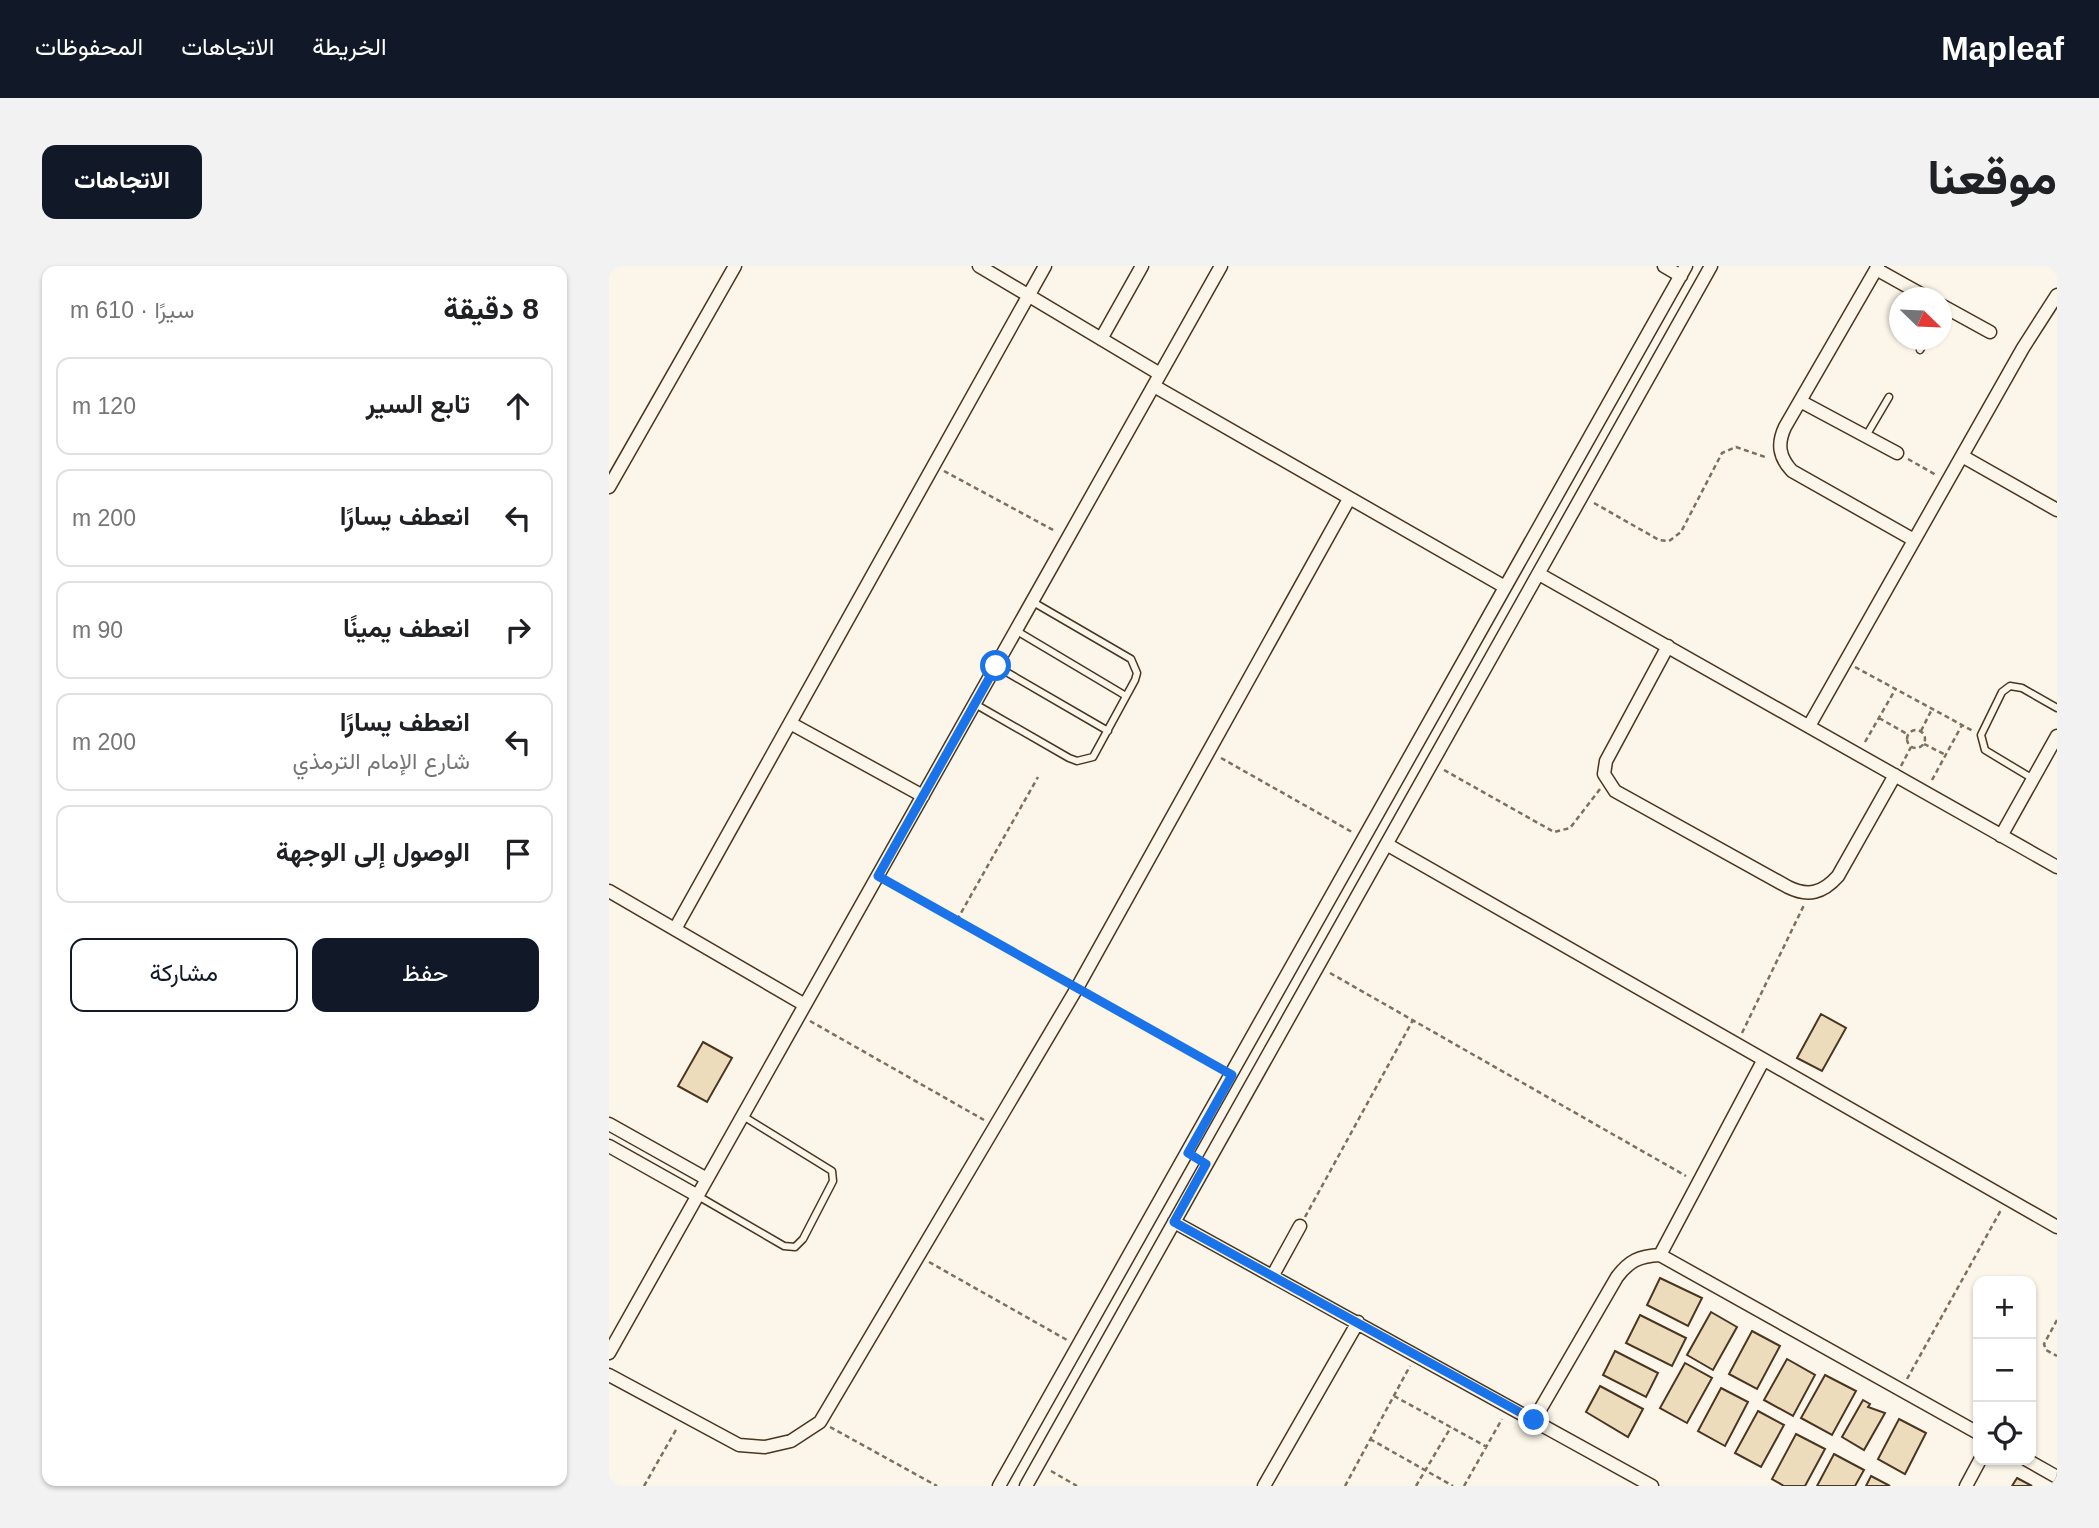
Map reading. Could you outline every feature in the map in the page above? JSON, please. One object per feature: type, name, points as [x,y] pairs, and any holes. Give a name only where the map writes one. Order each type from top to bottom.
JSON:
[{"type":"street","points":[[609,487],[735,266]]},
{"type":"street","points":[[979,266],[1160,374]]},
{"type":"street","points":[[675,929],[1045,266]]},
{"type":"street","points":[[1101,340],[1142,266]]},
{"type":"street","points":[[609,1353],[1221,266]]},
{"type":"street","points":[[999,1486],[1684,271],[1664,266]]},
{"type":"street","points":[[1026,1486],[1711,266]]},
{"type":"street","points":[[1910,287],[1877,267],[1800,401],[1779,445],[1785,464],[1800,476],[1914,540]]},
{"type":"street","points":[[1809,726],[2057,295]]},
{"type":"street","points":[[1952,312],[1990,332]]},
{"type":"street","points":[[1637,353],[1656,364]]},
{"type":"street","points":[[1153,386],[1505,587]]},
{"type":"street","points":[[1800,401],[1896,453]]},
{"type":"street","points":[[1962,456],[2057,510]]},
{"type":"street","points":[[609,1375],[739,1445],[765,1447],[791,1441],[820,1422],[920,1257],[1076,988],[1349,499]]},
{"type":"street","points":[[1548,510],[1568,522]]},
{"type":"street","points":[[1539,574],[2057,867]]},
{"type":"street","points":[[1668,646],[1607,761],[1606,780],[1615,790],[1798,892],[1809,893],[1830,885],[1838,877],[1895,775]]},
{"type":"street","points":[[1467,655],[1487,667]]},
{"type":"street","points":[[790,723],[923,796]]},
{"type":"street","points":[[2001,836],[2057,736]]},
{"type":"street","points":[[1400,775],[1421,786]]},
{"type":"street","points":[[1388,845],[2057,1227]]},
{"type":"street","points":[[609,891],[675,929],[802,1010]]},
{"type":"street","points":[[1325,909],[1345,921]]},
{"type":"street","points":[[1660,1255],[1763,1061]]},
{"type":"street","points":[[609,1124],[707,1179]]},
{"type":"street","points":[[609,1146],[698,1196]]},
{"type":"street","points":[[1188,1153],[1206,1164]]},
{"type":"street","points":[[1174,1222],[1652,1486]]},
{"type":"street","points":[[1273,1275],[1300,1226]]},
{"type":"street","points":[[1534,1420],[1627,1263],[1643,1256],[1660,1255],[1973,1430]]},
{"type":"street","points":[[1125,1264],[1144,1274]]},
{"type":"street","points":[[1264,1486],[1357,1322]]},
{"type":"street","points":[[1966,1486],[1977,1465]]},
{"type":"street","points":[[2036,1465],[2057,1477]]},
{"type":"lane","points":[[1866,436],[1889,397]]},
{"type":"lane","points":[[975,704],[1077,761],[1093,757],[1108,731],[1137,673],[1131,659],[1033,601]]},
{"type":"lane","points":[[1016,631],[1126,696]]},
{"type":"lane","points":[[996,666],[1108,731]]},
{"type":"lane","points":[[2033,779],[1985,750],[1981,735],[2002,692],[2010,686],[2022,688],[2057,708]]},
{"type":"lane","points":[[698,1196],[784,1246],[795,1247],[803,1239],[833,1181],[832,1171],[743,1116]]},
{"type":"path","points":[[1582,496],[1659,540],[1669,541],[1681,532],[1726,449],[1736,447],[1785,464]]},
{"type":"path","points":[[1896,453],[1948,482]]},
{"type":"path","points":[[935,466],[1068,538]]},
{"type":"path","points":[[1846,662],[1981,735]]},
{"type":"path","points":[[1859,754],[1896,689]]},
{"type":"path","points":[[1920,731],[1932,709]]},
{"type":"path","points":[[1879,718],[1908,735]]},
{"type":"path","points":[[1926,792],[1962,725]]},
{"type":"path","points":[[1914,730],[1920,731],[1925,737],[1924,744],[1918,749],[1911,747],[1907,743],[1908,735],[1914,730]]},
{"type":"path","points":[[1924,744],[1946,755]]},
{"type":"path","points":[[1895,775],[1911,747]]},
{"type":"path","points":[[1209,751],[1364,839]]},
{"type":"path","points":[[1433,763],[1554,832],[1570,828],[1606,780]]},
{"type":"path","points":[[957,920],[1038,777]]},
{"type":"path","points":[[878,876],[1232,1075]]},
{"type":"path","points":[[1736,1045],[1809,893]]},
{"type":"path","points":[[1319,967],[1698,1183]]},
{"type":"path","points":[[802,1010],[996,1127]]},
{"type":"path","points":[[1300,1226],[1413,1020]]},
{"type":"path","points":[[1900,1391],[2008,1199]]},
{"type":"path","points":[[920,1257],[1078,1346]]},
{"type":"path","points":[[2057,1320],[2044,1344],[2046,1350],[2057,1356]]},
{"type":"path","points":[[1345,1486],[1416,1354]]},
{"type":"path","points":[[1393,1396],[1487,1447]]},
{"type":"path","points":[[1464,1486],[1509,1406]]},
{"type":"path","points":[[644,1486],[684,1416]]},
{"type":"path","points":[[820,1422],[937,1486]]},
{"type":"path","points":[[1416,1486],[1451,1427]]},
{"type":"path","points":[[1370,1439],[1453,1486]]},
{"type":"path","points":[[1039,1464],[1077,1486]]},
{"type":"building","points":[[1821,1014],[1846,1028],[1822,1071],[1797,1058]]},
{"type":"building","points":[[703,1042],[732,1058],[707,1102],[678,1086]]},
{"type":"building","points":[[1660,1278],[1702,1298],[1688,1326],[1647,1305]]},
{"type":"building","points":[[1711,1312],[1737,1327],[1713,1370],[1687,1355]]},
{"type":"building","points":[[1640,1315],[1686,1338],[1672,1366],[1626,1343]]},
{"type":"building","points":[[1752,1331],[1780,1346],[1757,1389],[1729,1374]]},
{"type":"building","points":[[1615,1351],[1658,1373],[1646,1397],[1603,1375]]},
{"type":"building","points":[[1787,1359],[1815,1375],[1793,1416],[1764,1400]]},
{"type":"building","points":[[1685,1363],[1712,1378],[1687,1423],[1660,1408]]},
{"type":"building","points":[[1825,1375],[1856,1391],[1832,1435],[1801,1418]]},
{"type":"building","points":[[1600,1386],[1643,1409],[1628,1437],[1586,1412]]},
{"type":"building","points":[[1721,1388],[1748,1402],[1725,1446],[1698,1431]]},
{"type":"building","points":[[1863,1400],[1870,1404],[1868,1407],[1885,1413],[1864,1450],[1842,1437]]},
{"type":"building","points":[[1758,1411],[1784,1425],[1761,1467],[1735,1453]]},
{"type":"building","points":[[1899,1419],[1926,1433],[1905,1474],[1878,1459]]},
{"type":"building","points":[[1796,1434],[1825,1449],[1805,1486],[1784,1486],[1772,1479]]},
{"type":"building","points":[[1834,1454],[1864,1470],[1855,1486],[1817,1486]]},
{"type":"building","points":[[1871,1476],[1890,1486],[1866,1486]]},
{"type":"building","points":[[2017,1478],[2032,1486],[2012,1486]]},
{"type":"route","points":[[996,666],[878,876],[1232,1075],[1188,1153],[1206,1164],[1174,1222],[1534,1420]]}]
